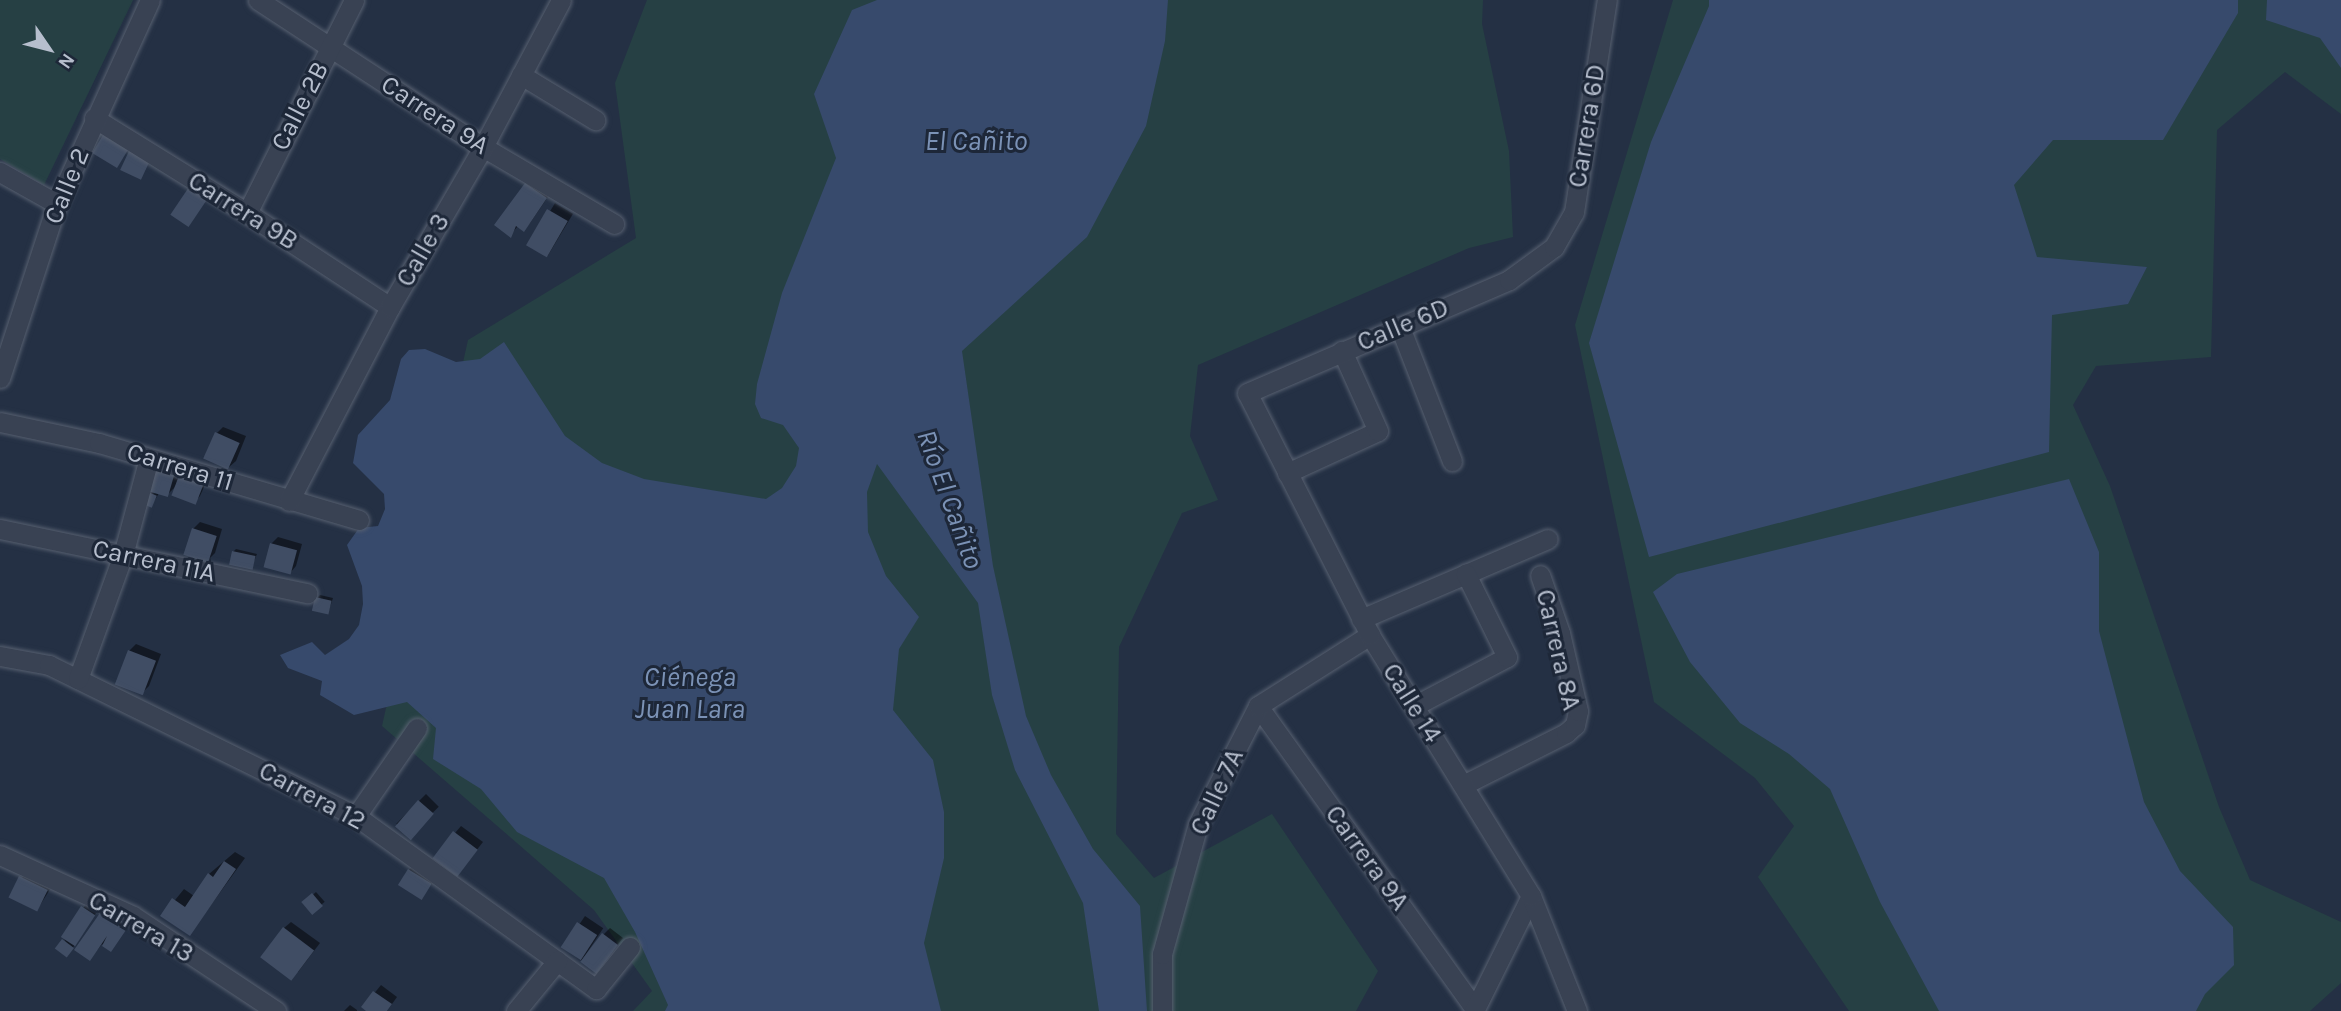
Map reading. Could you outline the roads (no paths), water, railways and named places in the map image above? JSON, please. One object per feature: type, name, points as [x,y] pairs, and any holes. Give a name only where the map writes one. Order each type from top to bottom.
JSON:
[{"type":"street","name":"Calle 2","points":[[0,378],[57,204],[150,0]]},
{"type":"street","name":"Carrera 9A","points":[[258,0],[483,147],[614,225]]},
{"type":"street","name":"Calle 2B","points":[[247,213],[354,0]]},
{"type":"street","name":"Calle 3","points":[[289,501],[390,307],[483,147],[561,0]]},
{"type":"street","name":"Carrera 6D","points":[[1554,247],[1574,212],[1603,1]]},
{"type":"street","points":[[521,75],[595,120]]},
{"type":"street","name":"Carrera 9B","points":[[94,118],[247,213],[390,307]]},
{"type":"street","points":[[0,172],[57,204]]},
{"type":"street","name":"Calle 6D","points":[[1247,393],[1509,280],[1554,247]]},
{"type":"street","points":[[1400,327],[1452,461]]},
{"type":"street","points":[[1287,473],[1378,431],[1342,351]]},
{"type":"street","name":"Calle 14","points":[[1247,393],[1365,627],[1531,896],[1577,1011]]},
{"type":"street","name":"Carrera 11","points":[[0,422],[99,443],[359,520]]},
{"type":"street","points":[[78,679],[123,555],[149,458]]},
{"type":"street","name":"Carrera 11A","points":[[0,529],[307,593]]},
{"type":"street","points":[[1258,706],[1365,627],[1466,574],[1548,539]]},
{"type":"street","points":[[1414,706],[1507,657],[1466,574]]},
{"type":"street","name":"Carrera 8A","points":[[1463,785],[1566,733],[1575,725],[1577,711],[1560,633],[1541,575]]},
{"type":"street","name":"Carrera 12","points":[[0,656],[49,665],[356,816],[596,989],[630,947]]},
{"type":"street","name":"Carrera 9A","points":[[1258,706],[1475,1010]]},
{"type":"street","name":"Calle 7A","points":[[1162,1011],[1162,954],[1198,824],[1258,706]]},
{"type":"street","points":[[356,816],[417,728]]},
{"type":"street","name":"Carrera 13","points":[[0,855],[133,916],[276,1011]]},
{"type":"street","points":[[1475,1010],[1531,896]]},
{"type":"street","points":[[516,1011],[557,961]]},
{"type":"water","name":"Ciénega Juan Lara","points":[[877,0],[1168,0],[1165,41],[1146,126],[1087,237],[962,351],[993,566],[1026,716],[1051,775],[1093,849],[1140,906],[1147,1011],[1099,1011],[1083,903],[1015,770],[992,695],[978,603],[877,464],[867,492],[868,532],[886,576],[919,617],[899,649],[893,710],[933,760],[944,812],[944,858],[924,943],[941,1011],[665,1011],[668,1005],[635,932],[604,878],[517,832],[481,789],[433,759],[436,728],[407,702],[354,715],[320,695],[322,681],[288,668],[280,655],[312,642],[325,655],[349,639],[359,625],[363,604],[362,586],[347,545],[359,528],[378,526],[385,509],[384,494],[353,463],[358,435],[390,400],[401,359],[409,350],[425,349],[456,362],[480,359],[504,342],[565,436],[602,463],[644,479],[766,499],[782,488],[796,466],[799,448],[783,425],[761,418],[755,404],[757,384],[782,293],[836,158],[814,94],[852,10]]},
{"type":"water","points":[[1709,0],[2238,0],[2238,13],[2163,140],[2053,140],[2014,185],[2037,257],[2147,267],[2128,304],[2052,315],[2049,452],[1649,557],[1589,343],[1651,142],[1709,6]]},
{"type":"water","points":[[2267,0],[2341,0],[2341,68],[2320,38],[2266,20]]},
{"type":"water","points":[[2069,479],[2099,552],[2099,631],[2144,802],[2180,871],[2233,927],[2234,965],[2205,994],[2196,1011],[1939,1011],[1880,902],[1830,789],[1789,754],[1740,723],[1690,662],[1653,592],[1677,574]]},
{"type":"water label","name":"El Cañito","points":[[976,141]]},
{"type":"water label","name":"Río El Cañito","points":[[950,499]]}]
